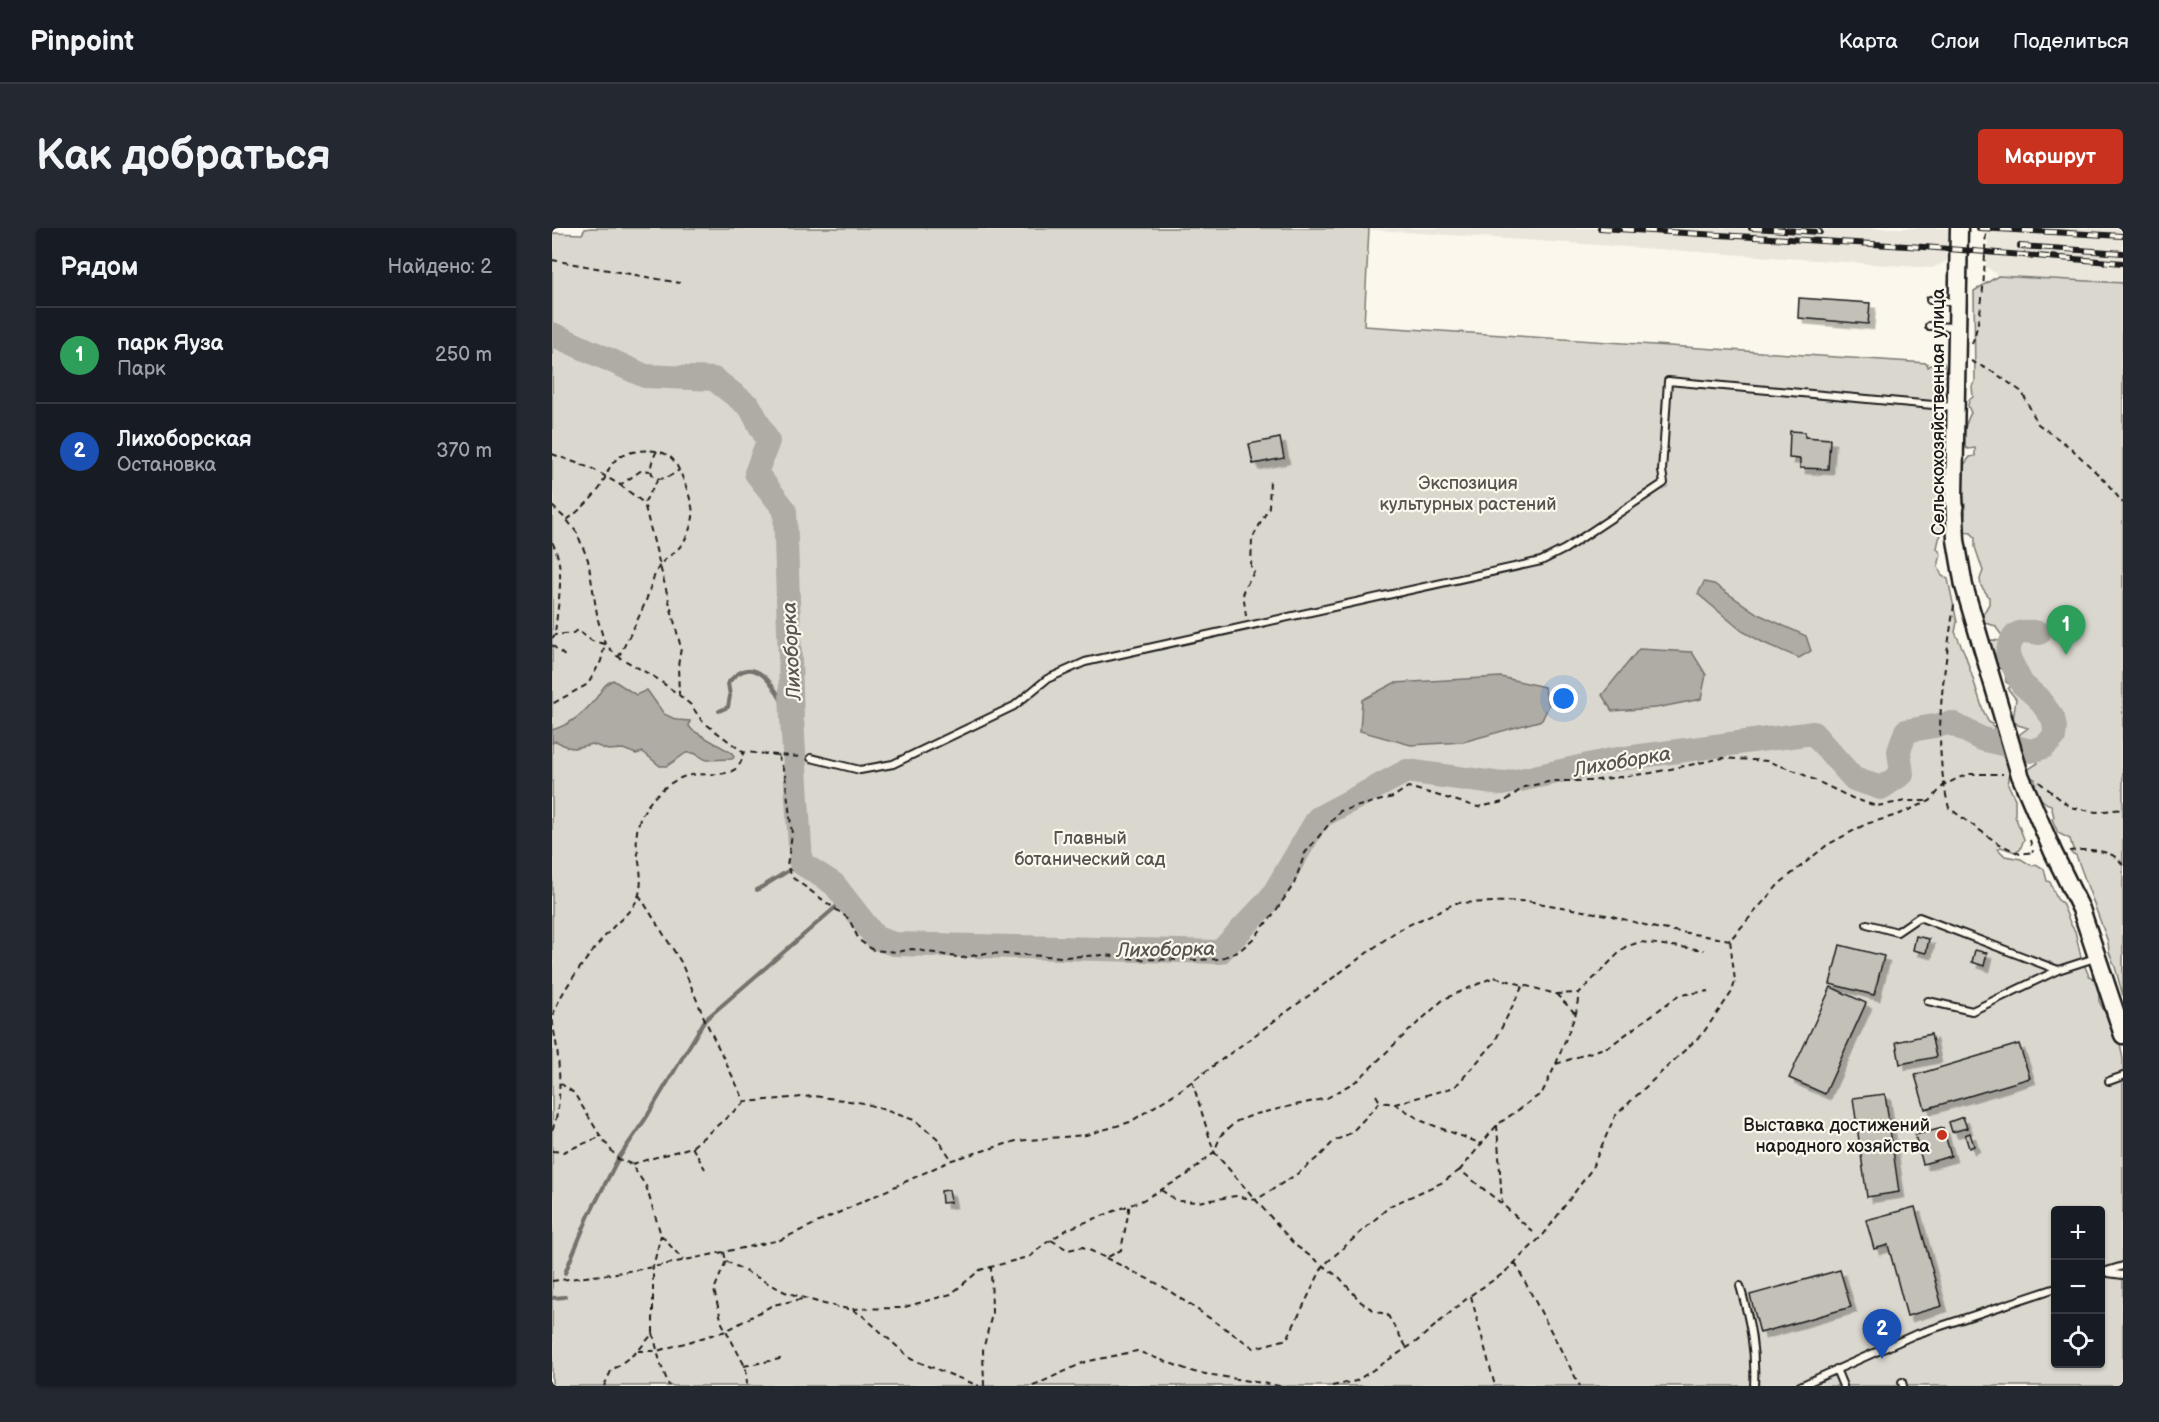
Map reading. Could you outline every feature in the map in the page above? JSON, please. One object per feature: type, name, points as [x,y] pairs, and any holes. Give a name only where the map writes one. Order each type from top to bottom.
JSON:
[{"type":"main road","name":"Сельскохозяйственная улица","points":[[1959,228],[1954,495],[1956,540],[1964,586],[2020,775],[2053,852],[2081,909],[2123,1035]]},
{"type":"lane","points":[[1930,300],[1957,302]]},
{"type":"lane","points":[[1929,326],[1957,327]]},
{"type":"lane","points":[[811,758],[860,770],[893,764],[1014,706],[1047,679],[1085,662],[1541,561],[1565,549],[1664,483],[1662,471],[1668,381],[1955,407]]},
{"type":"lane","points":[[1867,924],[1897,932],[1920,917],[2058,970]]},
{"type":"lane","points":[[1928,1001],[1971,1011],[2058,970],[2098,957]]},
{"type":"lane","points":[[2109,1081],[2123,1076]]},
{"type":"lane","points":[[2105,1272],[2123,1266]]},
{"type":"lane","points":[[2105,1273],[2123,1275]]},
{"type":"lane","points":[[1740,1286],[1753,1335],[1756,1362],[1754,1386]]},
{"type":"lane","points":[[1800,1386],[1914,1335],[2051,1289]]},
{"type":"lane","points":[[1836,1369],[1843,1386]]},
{"type":"path","points":[[1971,348],[1979,323],[1983,299],[1986,228]]},
{"type":"path","points":[[552,260],[680,283]]},
{"type":"path","points":[[1969,366],[1971,354]]},
{"type":"path","points":[[1971,360],[2022,392],[2038,424],[2071,448],[2106,482],[2123,504]]},
{"type":"path","points":[[567,520],[592,497],[615,459],[623,454],[636,451],[657,451],[668,454],[679,470],[693,517],[685,540],[674,554],[661,564],[637,623],[619,657]]},
{"type":"path","points":[[650,471],[650,464],[657,451]]},
{"type":"path","points":[[552,454],[593,469],[644,503],[681,648],[678,666],[678,695]]},
{"type":"path","points":[[620,485],[642,470],[650,471],[658,479],[666,479],[679,470]]},
{"type":"path","points":[[644,503],[658,479]]},
{"type":"path","points":[[1247,625],[1243,591],[1254,572],[1251,566],[1252,539],[1269,507],[1270,479]]},
{"type":"path","points":[[552,507],[577,532],[588,561],[598,620],[605,644],[601,661],[588,684],[552,704]]},
{"type":"path","points":[[552,542],[557,550],[560,566],[555,634],[552,638]]},
{"type":"path","points":[[552,585],[559,586]]},
{"type":"path","points":[[1954,603],[1939,710],[1939,743],[1943,786],[1948,808],[1996,842],[2020,854],[2033,852]]},
{"type":"path","points":[[555,634],[573,633],[577,630],[592,641],[605,644],[619,657],[656,678],[691,705],[702,721],[743,752],[811,758]]},
{"type":"path","points":[[552,645],[567,658]]},
{"type":"path","points":[[552,1130],[560,1083],[552,1018],[561,998],[596,946],[629,911],[639,895],[641,873],[637,856],[637,838],[641,818],[651,802],[665,787],[684,776],[724,775],[736,768],[743,760],[743,752]]},
{"type":"path","points":[[778,755],[785,775],[792,834],[787,866],[793,878],[849,919],[859,940],[873,950],[897,952],[912,949],[962,958],[986,953],[1063,957],[1105,955],[1136,959],[1196,960],[1219,959],[1238,952],[1255,937],[1275,912],[1294,884],[1305,853],[1340,812],[1393,797],[1408,787],[1478,807],[1504,802],[1524,787],[1552,781],[1589,781],[1651,773],[1723,758],[1767,761],[1876,806],[1907,801],[1930,801]]},
{"type":"path","points":[[1332,1386],[1356,1381],[1407,1348],[1471,1295],[1504,1273],[1544,1234],[1592,1170],[1615,1116],[1703,1033],[1732,992],[1735,981],[1730,940],[1779,884],[1827,845],[1866,824],[1897,815],[1930,801],[1943,786],[1970,774],[2029,774],[2070,807],[2096,812],[2123,809]]},
{"type":"path","points":[[2053,852],[2079,850],[2105,852],[2121,862],[2123,866]]},
{"type":"path","points":[[639,895],[681,962],[705,1020],[745,1102]]},
{"type":"path","points":[[552,1281],[653,1267],[780,1240],[952,1160],[1016,1141],[1086,1135],[1130,1122],[1192,1081],[1398,930],[1456,903],[1527,901],[1612,916],[1656,928],[1730,940]]},
{"type":"path","points":[[1051,1240],[1068,1250],[1083,1247],[1162,1286],[1254,1348],[1287,1339],[1323,1266],[1390,1206],[1443,1182],[1460,1170],[1497,1125],[1542,1093],[1576,1013],[1578,993],[1625,947],[1640,942],[1704,950]]},
{"type":"path","points":[[726,1261],[785,1292],[824,1304],[852,1309],[902,1308],[951,1294],[980,1270],[1031,1256],[1068,1229],[1143,1200],[1187,1175],[1214,1152],[1221,1135],[1237,1121],[1256,1114],[1327,1098],[1358,1080],[1444,999],[1494,977],[1556,994],[1578,993]]},
{"type":"path","points":[[1380,1102],[1395,1104],[1455,1087],[1494,1043],[1523,985]]},
{"type":"path","points":[[1556,1064],[1610,1046],[1679,995],[1709,991]]},
{"type":"path","points":[[1556,994],[1576,1013]]},
{"type":"path","points":[[1192,1081],[1214,1152],[1295,1245],[1340,1278],[1361,1302],[1376,1312],[1386,1314],[1407,1348]]},
{"type":"path","points":[[560,1083],[574,1093],[601,1137],[618,1159],[631,1164],[646,1186],[661,1235],[684,1261]]},
{"type":"path","points":[[1376,1095],[1380,1102]]},
{"type":"path","points":[[631,1164],[693,1147],[745,1102],[814,1096],[864,1103],[914,1120],[936,1138],[952,1160]]},
{"type":"path","points":[[1161,1190],[1178,1201],[1198,1202],[1236,1196],[1256,1200],[1322,1155],[1333,1142],[1352,1132],[1380,1102]]},
{"type":"path","points":[[1395,1104],[1422,1121],[1482,1144]]},
{"type":"path","points":[[1497,1125],[1502,1204]]},
{"type":"path","points":[[552,1151],[564,1152],[601,1137]]},
{"type":"path","points":[[693,1147],[705,1169]]},
{"type":"path","points":[[1460,1170],[1533,1232]]},
{"type":"path","points":[[1106,1258],[1121,1250],[1129,1205]]},
{"type":"path","points":[[661,1235],[653,1267],[653,1333],[669,1386]]},
{"type":"path","points":[[724,1252],[726,1261],[714,1290],[722,1323],[744,1366],[747,1386]]},
{"type":"path","points":[[1515,1263],[1580,1386]]},
{"type":"path","points":[[984,1386],[983,1350],[992,1314],[991,1267]]},
{"type":"path","points":[[1471,1295],[1495,1386]]},
{"type":"path","points":[[638,1351],[657,1351],[726,1331],[773,1305],[804,1298]]},
{"type":"path","points":[[852,1309],[911,1359],[979,1386]]},
{"type":"path","points":[[604,1386],[610,1371],[638,1351],[653,1333]]},
{"type":"path","points":[[1033,1386],[1085,1362],[1137,1351],[1194,1372],[1280,1386]]},
{"type":"path","points":[[744,1366],[785,1358]]},
{"type":"shaded area","points":[[1347,228],[1949,228],[1950,256],[1944,263],[1932,268]]},
{"type":"shaded area","points":[[1989,228],[2123,228],[2123,283],[1998,276],[1986,266]]},
{"type":"shaded area","points":[[1704,582],[1714,584],[1758,614],[1806,636],[1811,651],[1799,658],[1742,631],[1698,594]]},
{"type":"shaded area","points":[[1639,649],[1692,652],[1706,675],[1701,699],[1656,708],[1612,711],[1602,695]]},
{"type":"shaded area","points":[[1501,677],[1544,687],[1549,705],[1542,720],[1463,742],[1411,745],[1360,731],[1362,700],[1394,683]]},
{"type":"shaded area","points":[[613,680],[636,695],[647,690],[664,714],[677,720],[690,721],[689,726],[692,730],[732,753],[734,757],[706,760],[694,753],[686,753],[667,766],[660,766],[643,752],[636,754],[623,749],[608,750],[592,744],[574,748],[556,741],[552,743],[552,730],[578,717],[605,685]]},
{"type":"green space","name":"Главный ботанический сад","points":[[591,228],[1369,228],[1364,326],[1927,363],[1928,367],[1936,362],[1944,363],[1950,410],[1948,473],[1945,486],[1949,519],[1939,539],[1937,548],[1941,554],[1938,567],[1942,576],[1948,579],[1957,622],[1955,632],[1965,654],[1983,710],[1994,727],[1996,743],[2006,761],[2008,784],[2015,799],[2015,816],[2024,839],[2020,850],[2015,852],[2001,847],[1998,849],[2005,856],[2021,859],[2032,866],[2036,864],[2044,869],[2047,881],[2050,882],[2057,899],[2062,903],[2075,931],[2081,957],[2089,976],[2098,980],[2099,1001],[2110,1022],[2113,1034],[2119,1038],[2123,1059],[2123,1386],[552,1386],[552,233],[582,234],[585,229]]},
{"type":"green space","points":[[1998,276],[2123,283],[2123,996],[2108,942],[2076,855],[2071,853],[2073,849],[2070,839],[2058,833],[2052,819],[2054,817],[2051,805],[2041,798],[2035,779],[2030,777],[2027,770],[2038,763],[2023,755],[2016,743],[2020,734],[2028,728],[2018,725],[2013,720],[2016,699],[2008,689],[2011,685],[2006,682],[2005,670],[1997,667],[1998,663],[2004,661],[2002,656],[1991,655],[1989,643],[1991,640],[2001,641],[2003,637],[1995,626],[1983,622],[1982,616],[1989,604],[1989,597],[1981,586],[1980,579],[1983,571],[1975,547],[1975,537],[1965,532],[1959,522],[1965,514],[1965,504],[1962,501],[1959,471],[1970,457],[1975,456],[1975,448],[1968,449],[1961,445],[1971,413],[1968,406],[1969,400],[1973,397],[1972,386],[1975,382],[1974,291]]},
{"type":"building","points":[[1799,298],[1870,303],[1868,324],[1798,318]]},
{"type":"building","points":[[1790,431],[1805,432],[1805,437],[1830,439],[1828,469],[1800,468],[1800,459],[1789,458]]},
{"type":"building","points":[[1280,438],[1284,458],[1253,464],[1249,444]]},
{"type":"building","points":[[1916,936],[1929,939],[1926,953],[1913,950]]},
{"type":"building","points":[[1840,945],[1884,956],[1874,995],[1830,984]]},
{"type":"building","points":[[1975,950],[1987,953],[1984,966],[1972,962]]},
{"type":"building","points":[[1831,987],[1866,1003],[1825,1094],[1789,1078]]},
{"type":"building","points":[[1931,1034],[1936,1057],[1900,1064],[1896,1042]]},
{"type":"building","points":[[2019,1044],[2030,1078],[1925,1109],[1915,1075]]},
{"type":"building","points":[[1885,1094],[1899,1192],[1867,1197],[1853,1098]]},
{"type":"building","points":[[1963,1117],[1967,1128],[1952,1132],[1949,1122]]},
{"type":"building","points":[[1943,1128],[1951,1156],[1923,1164],[1915,1135]]},
{"type":"building","points":[[1970,1133],[1974,1146],[1969,1148],[1965,1135]]},
{"type":"building","points":[[949,1190],[951,1202],[942,1203],[941,1191]]},
{"type":"building","points":[[1915,1207],[1942,1306],[1907,1316],[1888,1245],[1874,1249],[1866,1220]]},
{"type":"building","points":[[1840,1270],[1851,1307],[1760,1333],[1750,1295]]},
{"type":"waterway","name":"Лихоборка","points":[[552,334],[645,376],[714,379],[750,407],[768,441],[756,473],[785,510],[792,720],[801,863],[834,884],[876,938],[894,944],[1220,952],[1271,898],[1318,818],[1407,771],[1502,784],[1611,760],[1813,733],[1854,779],[1881,788],[1902,774],[1899,751],[1906,731],[1951,723],[1982,739],[2031,751],[2044,747],[2054,737],[2053,718],[2038,698],[2022,684],[2007,654],[2011,641],[2017,634],[2021,632],[2039,633]]},
{"type":"waterway","points":[[719,711],[728,707],[730,696],[728,683],[739,673],[749,670],[758,672],[774,688],[792,720]]},
{"type":"waterway","points":[[757,890],[801,863]]},
{"type":"waterway","points":[[565,1273],[589,1215],[618,1159],[646,1118],[705,1020],[845,899]]},
{"type":"waterway","points":[[552,1298],[565,1297]]},
{"type":"railway","points":[[1600,228],[1924,247],[2123,263]]},
{"type":"railway","points":[[1751,228],[1820,232]]},
{"type":"railway","points":[[1979,228],[2123,236]]},
{"type":"railway","points":[[2020,246],[2123,253]]},
{"type":"place","name":"парк Яуза","points":[[2066,655]]},
{"type":"place","name":"Выставка достижений народного хозяйства","points":[[1942,1135]]},
{"type":"place","name":"Лихоборская","points":[[1882,1359]]},
{"type":"park label","name":"Экспозиция культурных растений","points":[[1468,493]]}]
